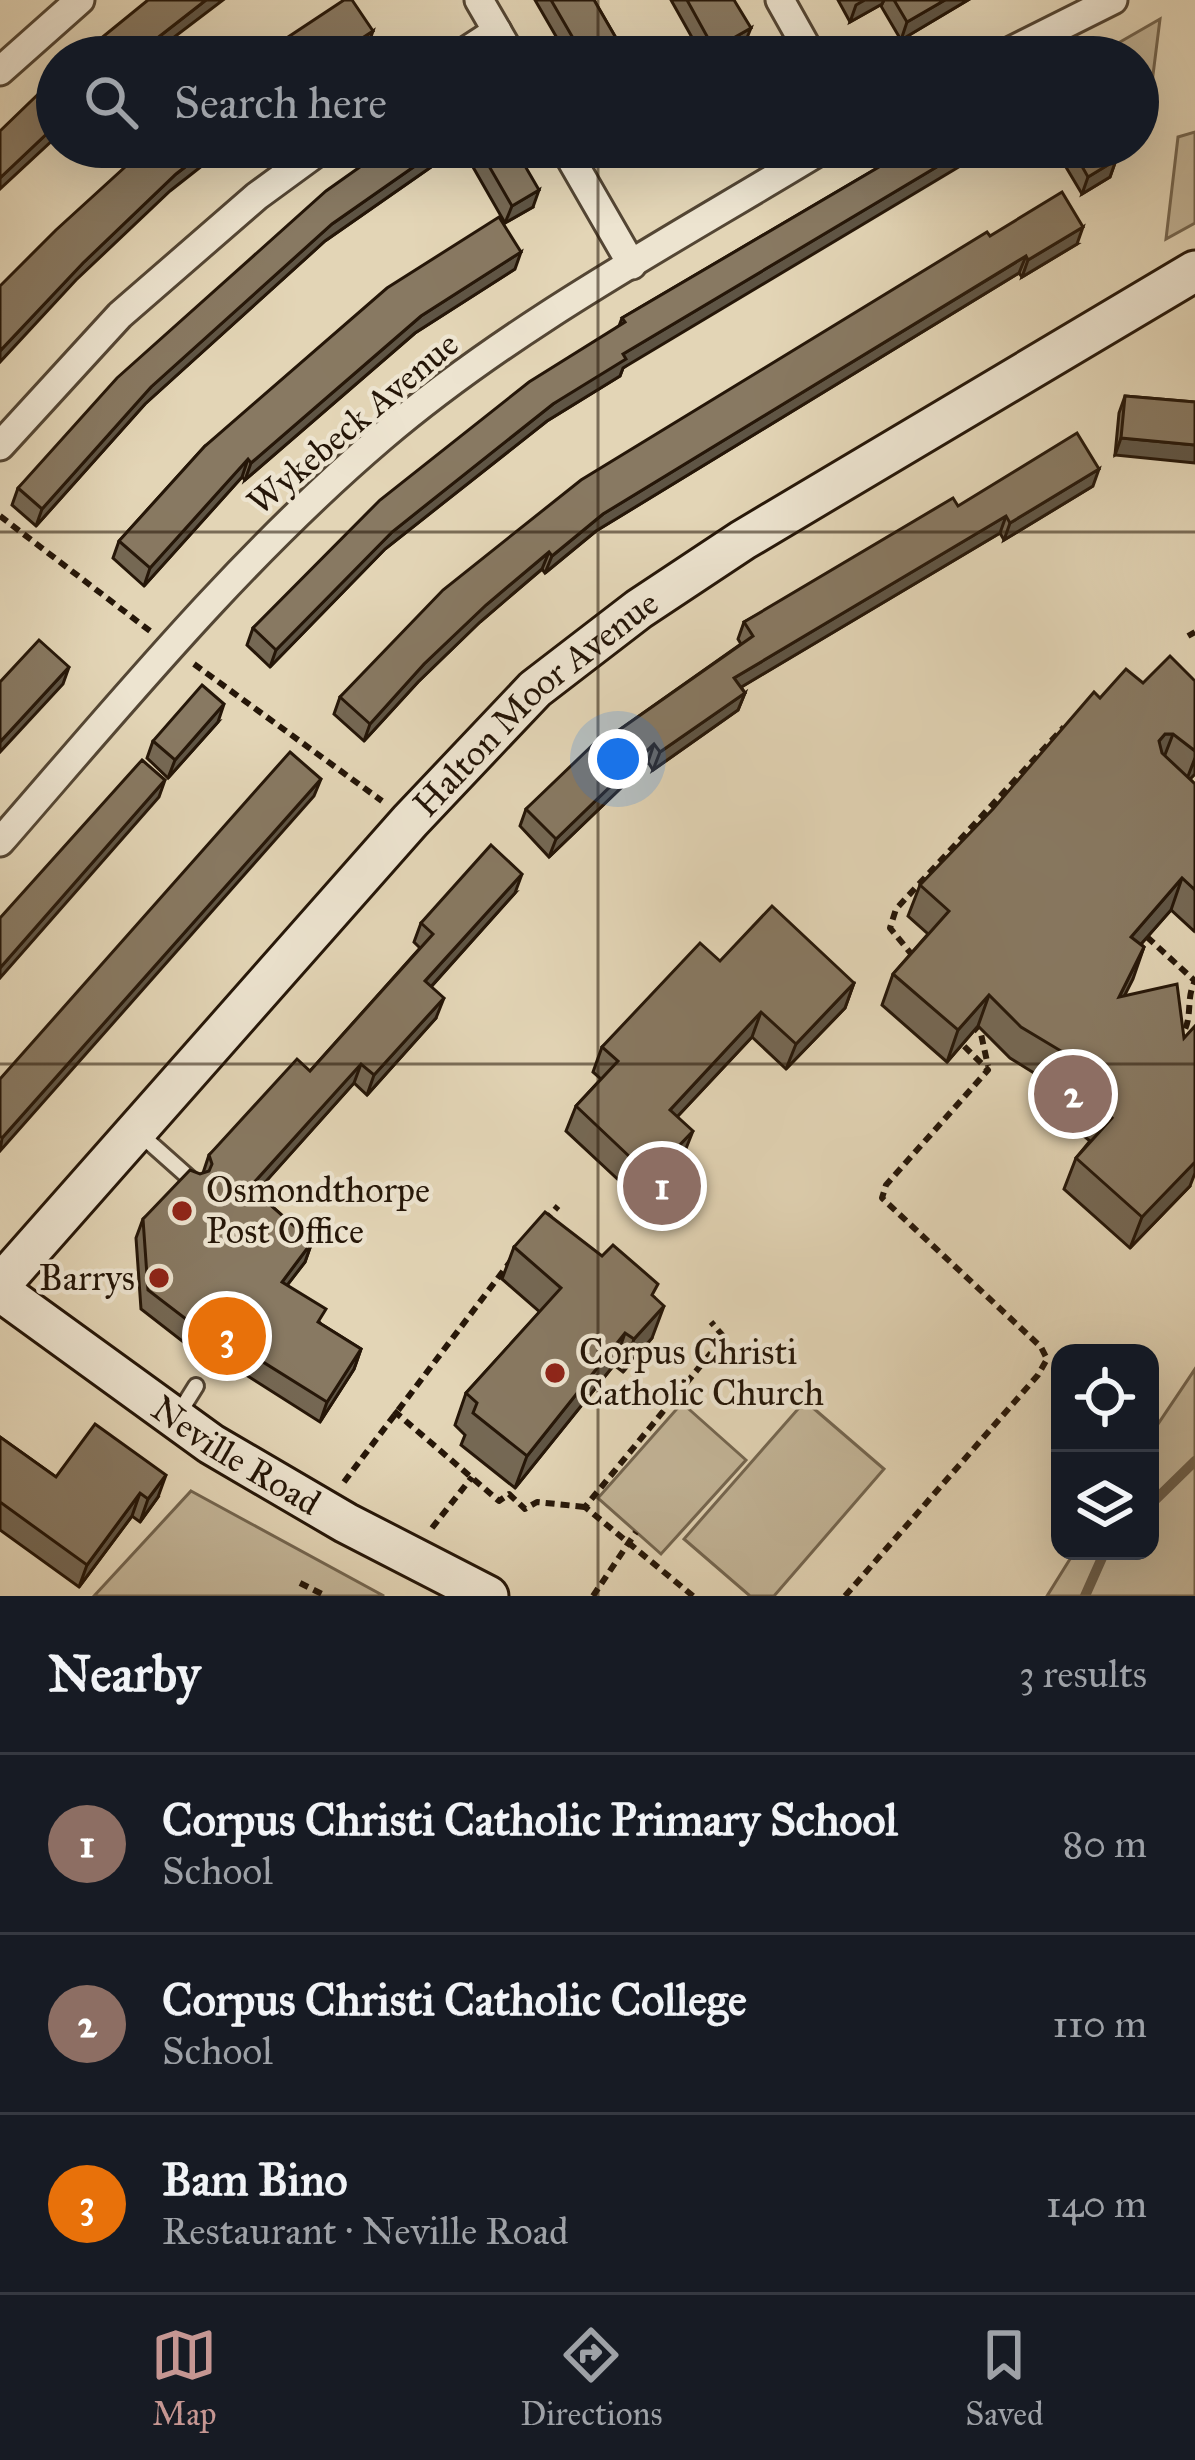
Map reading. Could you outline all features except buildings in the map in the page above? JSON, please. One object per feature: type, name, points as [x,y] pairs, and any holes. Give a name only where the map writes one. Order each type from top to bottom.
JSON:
[{"type":"street","points":[[39,36],[80,0]]},
{"type":"street","points":[[479,0],[500,36]]},
{"type":"street","points":[[780,0],[800,36]]},
{"type":"street","points":[[1041,36],[1113,0]]},
{"type":"street","points":[[490,36],[497,31]]},
{"type":"street","points":[[0,71],[36,39]]},
{"type":"street","points":[[0,446],[120,314],[295,168]]},
{"type":"street","points":[[576,168],[632,266]]},
{"type":"street","name":"Wykebeck Avenue","points":[[0,842],[266,541],[385,434],[502,348],[792,168]]},
{"type":"street","name":"Halton Moor Avenue","points":[[0,1288],[410,821],[536,689],[639,609],[742,540],[1195,271]]},
{"type":"street","name":"Neville Road","points":[[0,1288],[186,1402],[212,1444],[488,1596]]},
{"type":"lane","points":[[137,1132],[194,1182]]},
{"type":"path","points":[[0,516],[410,821]]},
{"type":"path","points":[[926,968],[890,928],[896,908],[1079,712]]},
{"type":"path","points":[[985,812],[992,820]]},
{"type":"path","points":[[1147,937],[1195,981],[1188,1005],[1190,1020],[1176,1042]]},
{"type":"path","points":[[966,1021],[981,1034],[988,1070]]},
{"type":"path","points":[[962,1044],[988,1070]]},
{"type":"path","points":[[844,1596],[1038,1376],[1047,1358],[1041,1347],[882,1198],[886,1185],[988,1070]]},
{"type":"path","points":[[543,1223],[558,1206]]},
{"type":"path","points":[[324,1509],[514,1257]]},
{"type":"path","points":[[585,1507],[724,1336],[711,1322]]},
{"type":"path","points":[[394,1411],[499,1501],[508,1494],[525,1509],[537,1502],[585,1507],[693,1596]]},
{"type":"path","points":[[412,1555],[473,1477]]},
{"type":"path","points":[[593,1596],[636,1532]]},
{"type":"path","points":[[300,1583],[326,1596]]},
{"type":"shaded area","points":[[1160,19],[1158,36],[1130,36]]},
{"type":"shaded area","points":[[1195,132],[1195,223],[1166,239],[1178,137]]},
{"type":"shaded area","points":[[1195,1369],[1195,1596],[1047,1596],[1069,1560],[1159,1560],[1159,1423]]},
{"type":"shaded area","points":[[805,1401],[884,1469],[774,1596],[750,1596],[684,1539]]},
{"type":"shaded area","points":[[682,1403],[746,1460],[661,1554],[598,1498]]},
{"type":"shaded area","points":[[191,1491],[384,1596],[94,1596]]},
{"type":"waterway","points":[[1159,1496],[1195,1461]]},
{"type":"waterway","points":[[1085,1596],[1101,1560]]},
{"type":"place","name":"Corpus Christi Catholic College","points":[[1073,1094]]},
{"type":"place","name":"Corpus Christi Catholic Primary School","points":[[662,1186]]},
{"type":"place","name":"Osmondthorpe Post Office","points":[[182,1211]]},
{"type":"place","name":"Barrys","points":[[159,1278]]},
{"type":"place","name":"Bam Bino","points":[[227,1336]]},
{"type":"place","name":"Corpus Christi Catholic Church","points":[[555,1373]]}]
